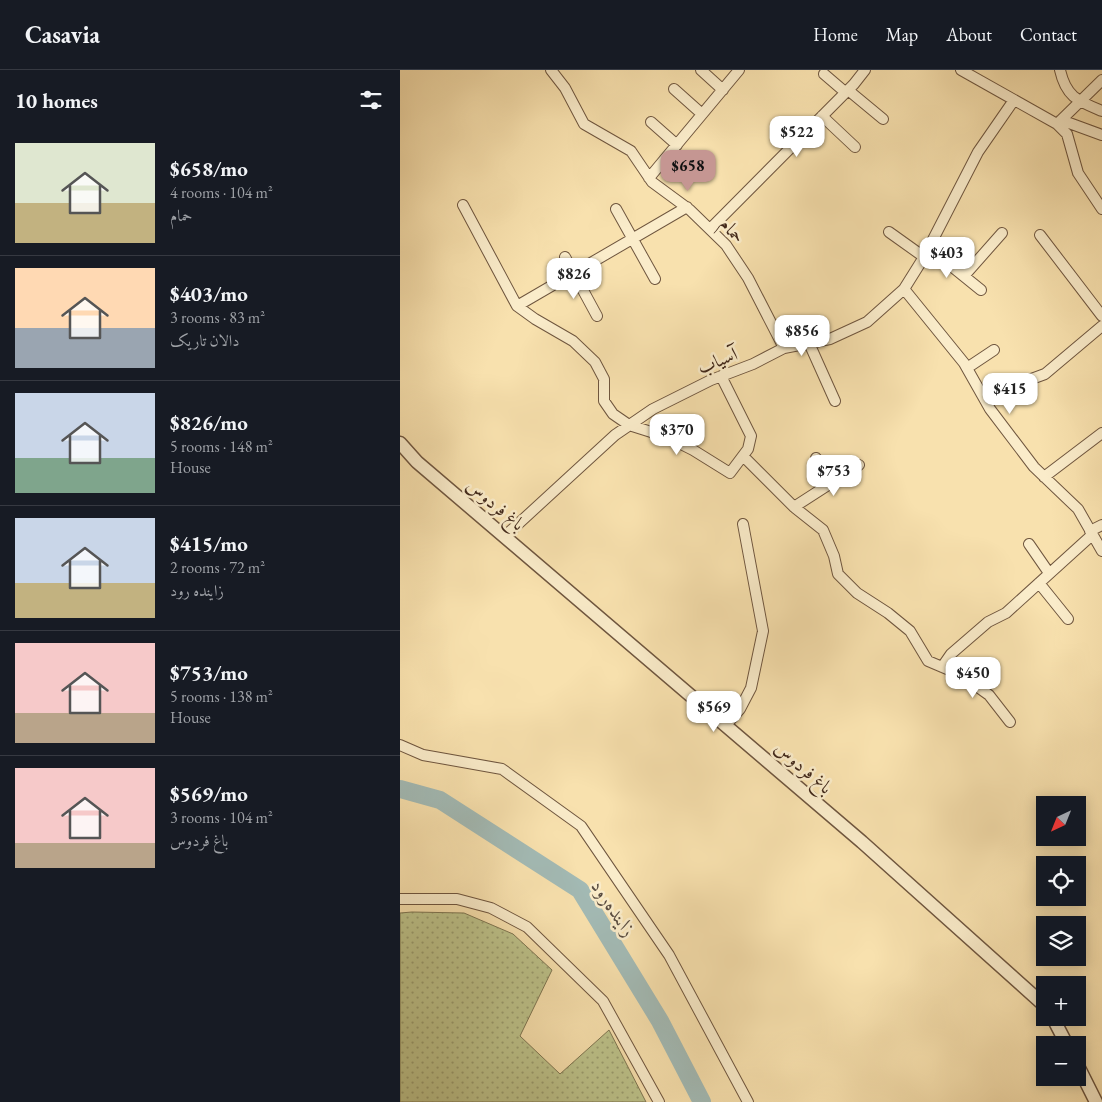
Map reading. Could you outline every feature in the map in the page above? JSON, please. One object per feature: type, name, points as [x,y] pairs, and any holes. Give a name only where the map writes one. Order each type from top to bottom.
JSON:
[{"type":"street","name":"حمام","points":[[551,70],[565,88],[584,124],[631,151],[652,182],[687,207],[726,245],[748,278],[784,348]]},
{"type":"street","points":[[700,70],[723,90]]},
{"type":"street","points":[[649,178],[740,70]]},
{"type":"street","points":[[710,229],[847,91],[865,70]]},
{"type":"street","points":[[961,70],[1014,100],[1059,122],[1102,135]]},
{"type":"street","points":[[1060,70],[1064,85],[1079,102],[1102,111]]},
{"type":"street","points":[[824,74],[883,118]]},
{"type":"street","points":[[1059,122],[1102,80]]},
{"type":"street","points":[[674,89],[702,114]]},
{"type":"street","name":"آسیاب","points":[[505,536],[615,435],[653,409],[784,348],[830,339],[867,322],[904,289],[926,253],[978,152],[1014,100]]},
{"type":"street","points":[[822,116],[855,147]]},
{"type":"street","points":[[651,122],[677,145]]},
{"type":"street","points":[[1059,122],[1067,134],[1078,173],[1102,209]]},
{"type":"street","points":[[668,156],[684,171]]},
{"type":"street","points":[[463,205],[517,306],[535,320],[573,341],[595,362],[604,379],[604,401],[613,414],[629,425],[666,437],[693,450],[730,474],[748,449],[751,436],[721,376]]},
{"type":"street","points":[[517,306],[687,207]]},
{"type":"street","points":[[616,209],[655,279]]},
{"type":"street","points":[[889,232],[964,276],[982,290]]},
{"type":"street","points":[[964,276],[1002,233]]},
{"type":"street","points":[[1040,235],[1102,316]]},
{"type":"street","points":[[565,257],[597,316]]},
{"type":"street","points":[[904,289],[967,368],[986,402],[1034,467],[1078,509],[1102,551]]},
{"type":"street","points":[[986,402],[1015,385],[1045,374],[1102,326]]},
{"type":"street","points":[[809,343],[835,401]]},
{"type":"street","points":[[967,368],[994,350]]},
{"type":"street","points":[[1044,477],[1102,433]]},
{"type":"street","name":"باغ فردوس","points":[[400,443],[418,462],[862,842],[1036,998]]},
{"type":"street","points":[[743,456],[794,508],[823,530],[834,556],[838,574],[858,593],[888,613],[910,631],[928,661],[961,675],[989,694],[1010,722]]},
{"type":"street","points":[[816,458],[833,482]]},
{"type":"street","points":[[794,508],[859,465]]},
{"type":"street","points":[[726,725],[742,704],[751,688],[763,631],[743,524]]},
{"type":"street","points":[[942,667],[952,654],[988,622],[1006,613],[1091,533],[1102,525]]},
{"type":"street","points":[[1029,544],[1049,573]]},
{"type":"street","points":[[1038,583],[1068,619]]},
{"type":"street","points":[[400,745],[423,755],[502,769],[581,826],[669,955],[748,1102]]},
{"type":"street","points":[[400,900],[457,899],[492,908],[527,927],[603,1001],[659,1102]]},
{"type":"street","points":[[1086,1082],[1096,1102]]},
{"type":"green space","points":[[400,913],[464,913],[513,934],[552,970],[520,1036],[560,1074],[609,1030],[646,1102],[400,1102]]},
{"type":"waterway","name":"زاینده‌رود","points":[[400,789],[440,800],[580,890],[660,1021],[702,1102]]}]
